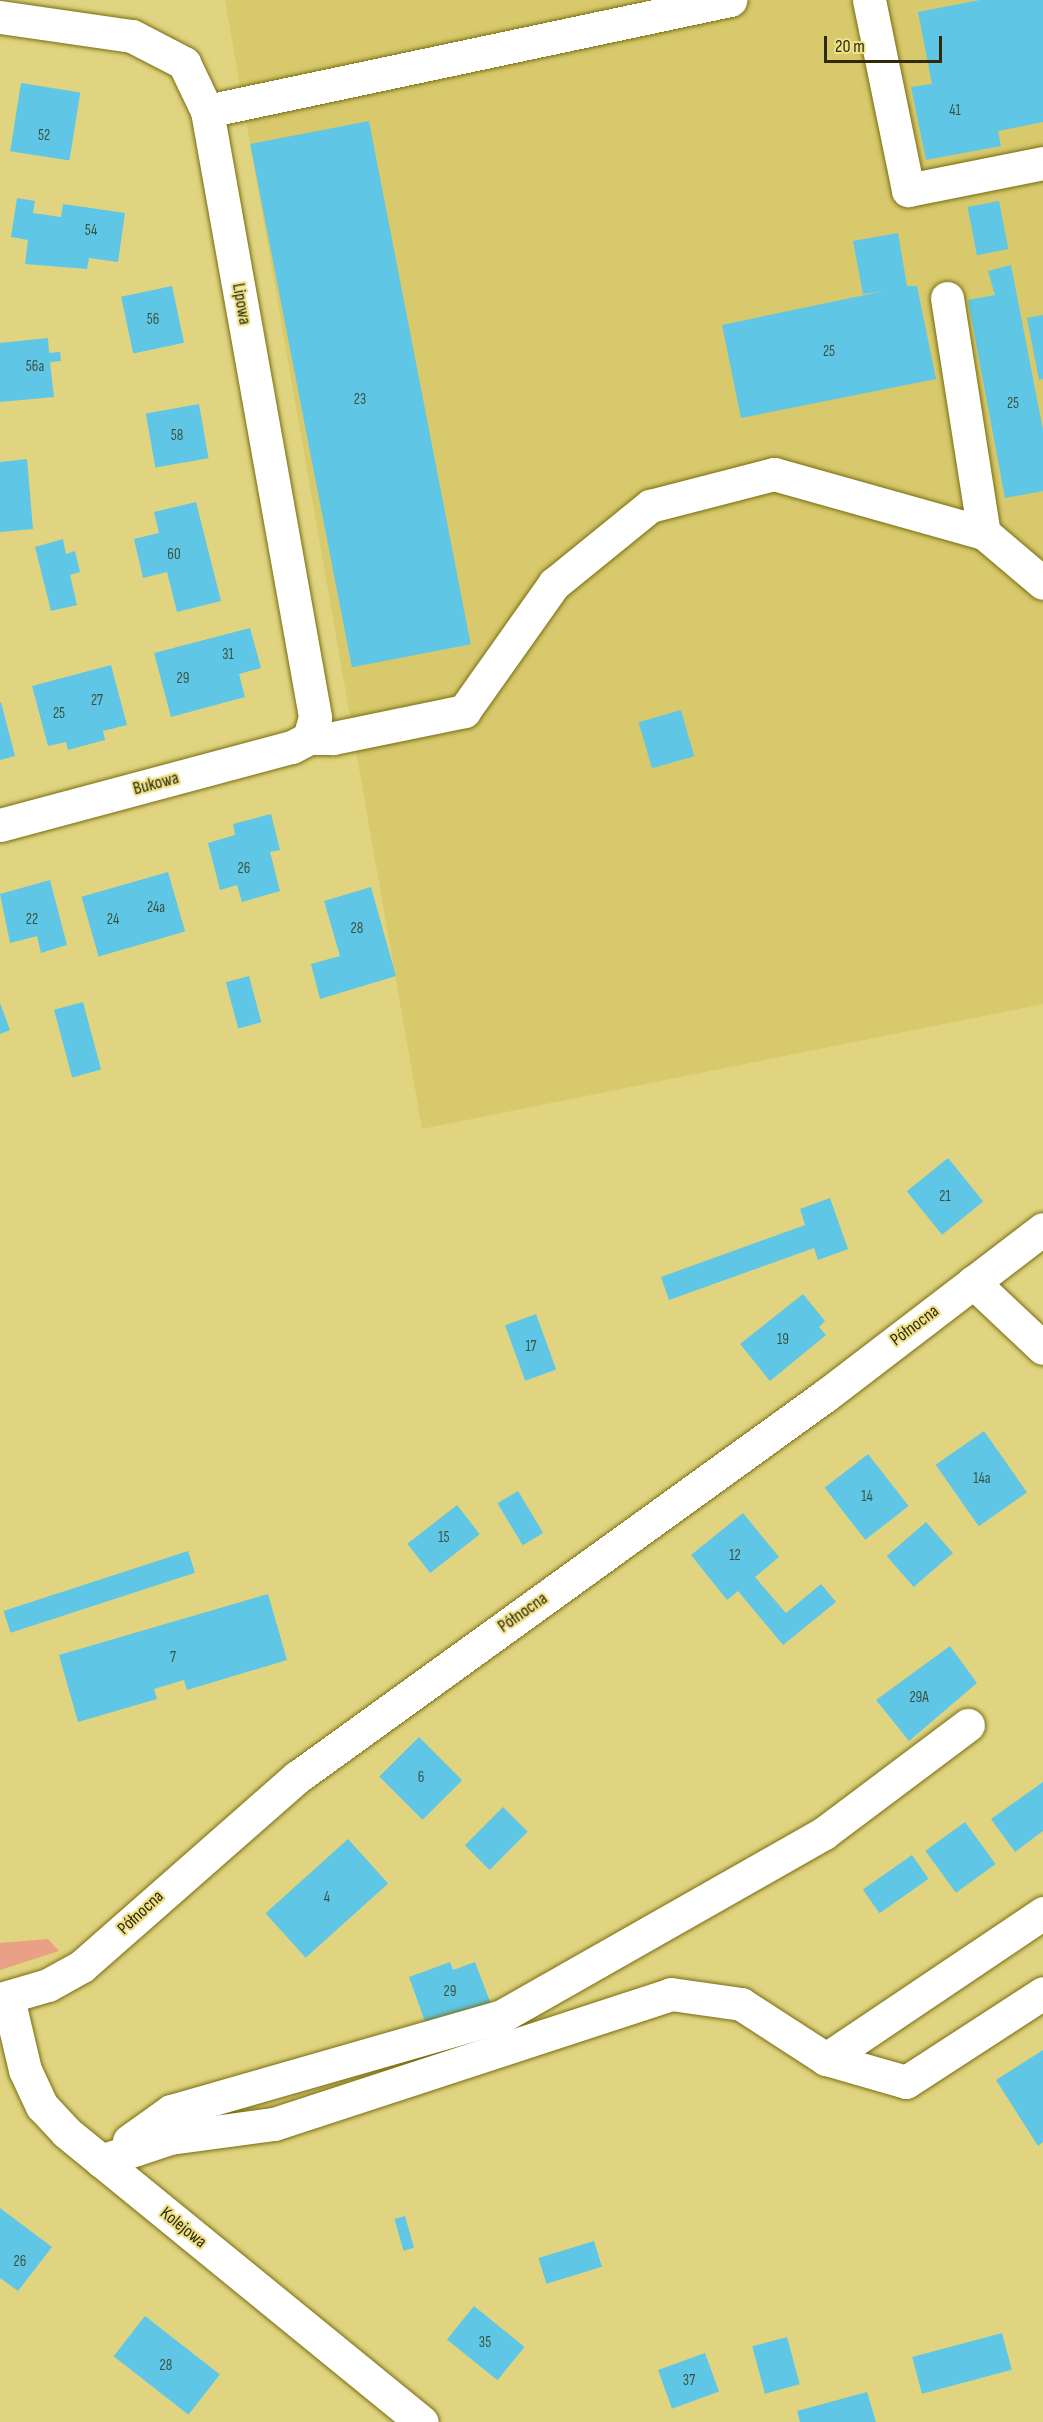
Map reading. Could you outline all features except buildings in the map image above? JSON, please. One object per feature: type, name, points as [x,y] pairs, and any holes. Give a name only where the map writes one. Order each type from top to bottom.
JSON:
[{"type":"street","points":[[207,111],[730,0]]},
{"type":"street","points":[[869,0],[908,190],[1043,164]]},
{"type":"street","name":"Lipowa","points":[[0,17],[132,36],[184,63],[207,111],[315,717],[309,738]]},
{"type":"street","points":[[947,298],[984,533]]},
{"type":"street","points":[[309,738],[333,738],[464,711],[554,584],[650,506],[774,474],[984,533],[1043,583]]},
{"type":"street","name":"Bukowa","points":[[0,825],[292,747],[309,738]]},
{"type":"street","name":"Północna","points":[[4,1998],[48,1985],[82,1966],[296,1778],[817,1401],[1043,1229]]},
{"type":"street","points":[[973,1282],[1043,1348]]},
{"type":"street","points":[[101,2161],[171,2111],[502,2016],[824,1833],[968,1725]]},
{"type":"street","points":[[826,2059],[1043,1913]]},
{"type":"street","points":[[101,2161],[170,2138],[274,2124],[670,1994],[741,2004],[826,2059],[906,2082],[1043,1993]]},
{"type":"street","name":"Kolejowa","points":[[4,1998],[25,2070],[42,2106],[101,2161],[422,2422]]},
{"type":"shaded area","points":[[225,0],[1043,0],[1043,1004],[422,1129]]},
{"type":"shaded area","points":[[48,1939],[59,1951],[0,1970],[0,1943]]}]
